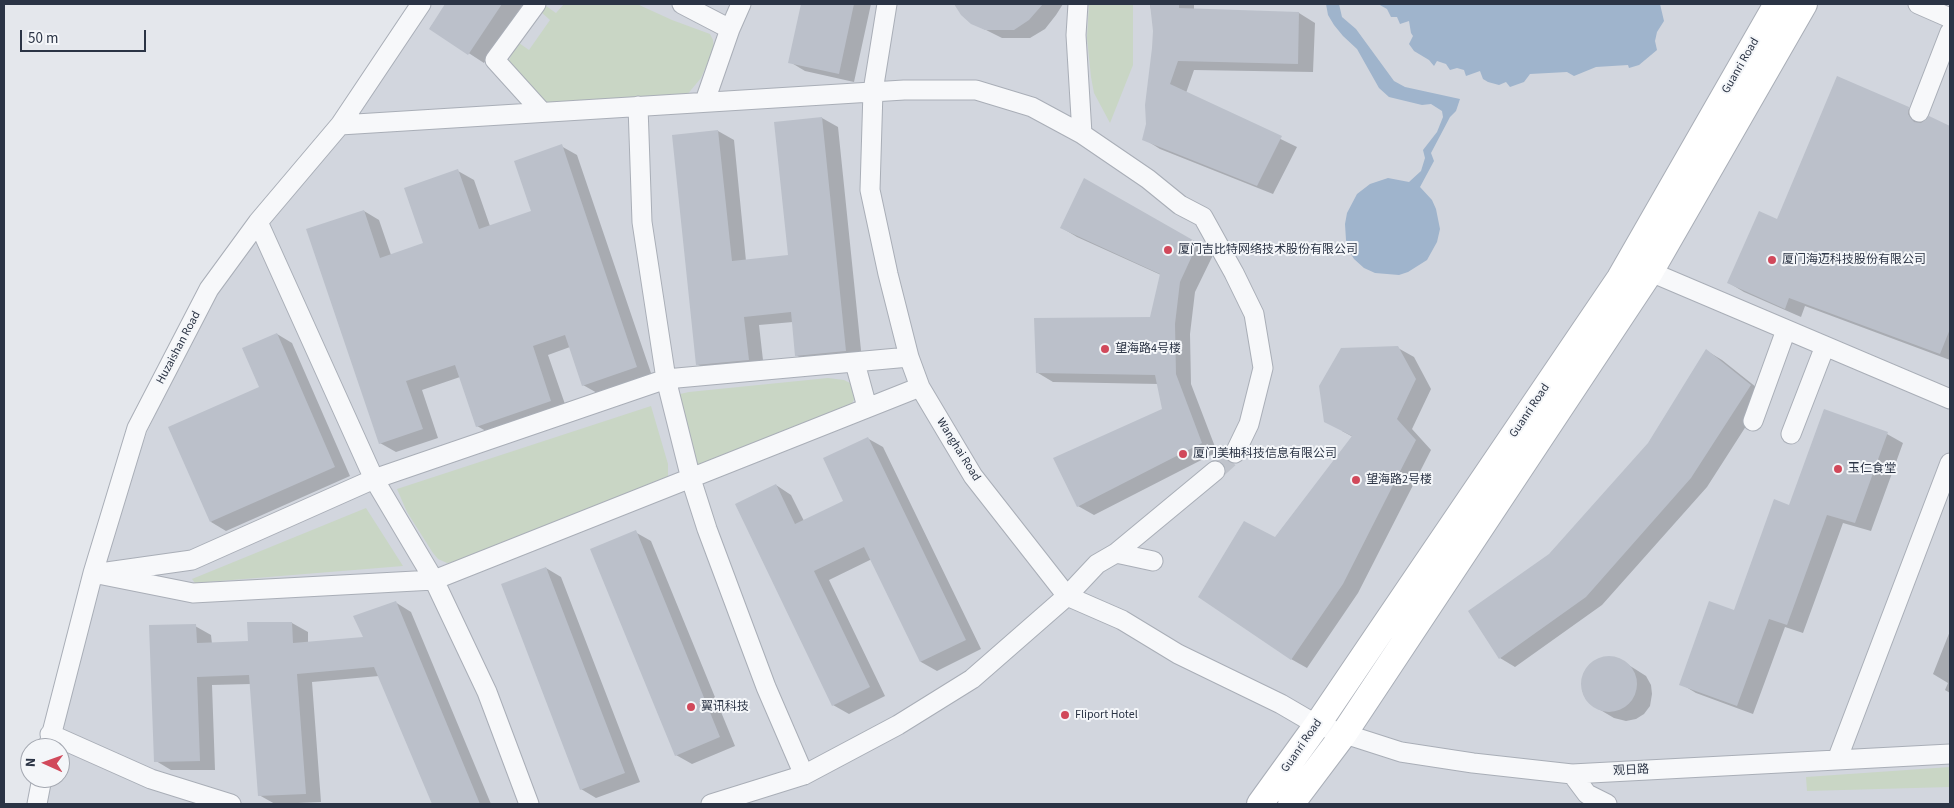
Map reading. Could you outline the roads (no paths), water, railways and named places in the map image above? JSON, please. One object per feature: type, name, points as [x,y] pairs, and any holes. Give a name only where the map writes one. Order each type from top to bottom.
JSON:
[{"type":"street","name":"Huzaishan Road","points":[[50,738],[93,573],[137,428],[210,289],[258,222],[340,125],[421,4]]},
{"type":"street","points":[[536,4],[495,60],[542,112]]},
{"type":"street","points":[[682,4],[730,29]]},
{"type":"street","points":[[705,101],[730,29],[741,4]]},
{"type":"street","name":"Wanghai Road","points":[[887,4],[874,91],[870,190],[909,358],[920,387],[973,476],[1067,596],[1122,620],[1178,654],[1281,704],[1317,725]]},
{"type":"street","points":[[1078,4],[1076,35],[1082,134]]},
{"type":"street","name":"Guanri Road","points":[[1260,804],[1317,725],[1620,278],[1639,267],[1777,4]]},
{"type":"street","name":"Guanri Road","points":[[1291,804],[1343,734],[1804,4]]},
{"type":"street","points":[[1918,4],[1950,18]]},
{"type":"street","points":[[1919,112],[1950,32]]},
{"type":"street","points":[[340,125],[874,91],[976,90],[1032,107],[1082,134],[1148,179],[1180,204],[1203,217],[1254,314],[1263,368],[1249,424],[1236,453]]},
{"type":"street","points":[[638,106],[642,222],[666,379],[691,479],[707,529],[766,687],[804,775]]},
{"type":"street","points":[[258,222],[374,479],[434,580],[487,692],[529,804]]},
{"type":"street","points":[[1639,267],[1950,399]]},
{"type":"street","points":[[1753,421],[1786,330]]},
{"type":"street","points":[[1791,434],[1825,346]]},
{"type":"street","points":[[93,573],[192,560],[374,479],[666,379],[909,358]]},
{"type":"street","points":[[855,363],[867,407]]},
{"type":"street","points":[[93,573],[193,594],[434,580],[920,387]]},
{"type":"street","points":[[1837,760],[1950,463]]},
{"type":"street","points":[[711,804],[804,775],[898,725],[972,679],[1067,596],[1097,564],[1116,553],[1215,471]]},
{"type":"street","points":[[1116,553],[1153,561]]},
{"type":"street","name":"观日路","points":[[1317,725],[1401,752],[1473,763],[1572,774],[1950,754]]},
{"type":"street","points":[[70,749],[231,804]]},
{"type":"street","points":[[1572,774],[1587,794],[1607,804]]},
{"type":"street","points":[[37,804],[40,788]]},
{"type":"water","points":[[1326,4],[1339,4],[1342,17],[1356,29],[1394,81],[1405,87],[1460,99],[1456,111],[1450,117],[1431,153],[1434,161],[1420,187],[1432,200],[1436,209],[1440,229],[1437,242],[1427,260],[1408,272],[1399,275],[1375,273],[1364,268],[1354,259],[1349,251],[1346,240],[1345,224],[1347,213],[1357,194],[1370,184],[1388,178],[1409,182],[1421,171],[1425,158],[1423,150],[1437,132],[1443,117],[1442,111],[1431,104],[1422,105],[1389,97],[1379,88],[1357,49],[1334,25],[1328,15]]},
{"type":"water","points":[[1378,4],[1660,4],[1664,21],[1657,32],[1655,41],[1657,50],[1639,65],[1629,68],[1628,65],[1596,67],[1574,76],[1567,72],[1530,74],[1524,82],[1510,87],[1506,82],[1499,85],[1488,82],[1483,79],[1480,71],[1466,76],[1464,70],[1457,68],[1450,70],[1446,64],[1437,61],[1434,66],[1429,60],[1414,51],[1409,44],[1413,36],[1409,21],[1400,24],[1397,17],[1391,17],[1387,9]]},
{"type":"tunnel","points":[[1215,471],[1235,453]]},
{"type":"place","name":"厦门吉比特网络技术股份有限公司","points":[[1168,250]]},
{"type":"place","name":"厦门海迈科技股份有限公司","points":[[1772,260]]},
{"type":"place","name":"望海路4号楼","points":[[1105,349]]},
{"type":"place","name":"厦门美柚科技信息有限公司","points":[[1183,454]]},
{"type":"place","name":"玉仁食堂","points":[[1838,469]]},
{"type":"place","name":"望海路2号楼","points":[[1356,480]]},
{"type":"place","name":"翼讯科技","points":[[691,707]]},
{"type":"place","name":"Fliport Hotel","points":[[1065,715]]}]
